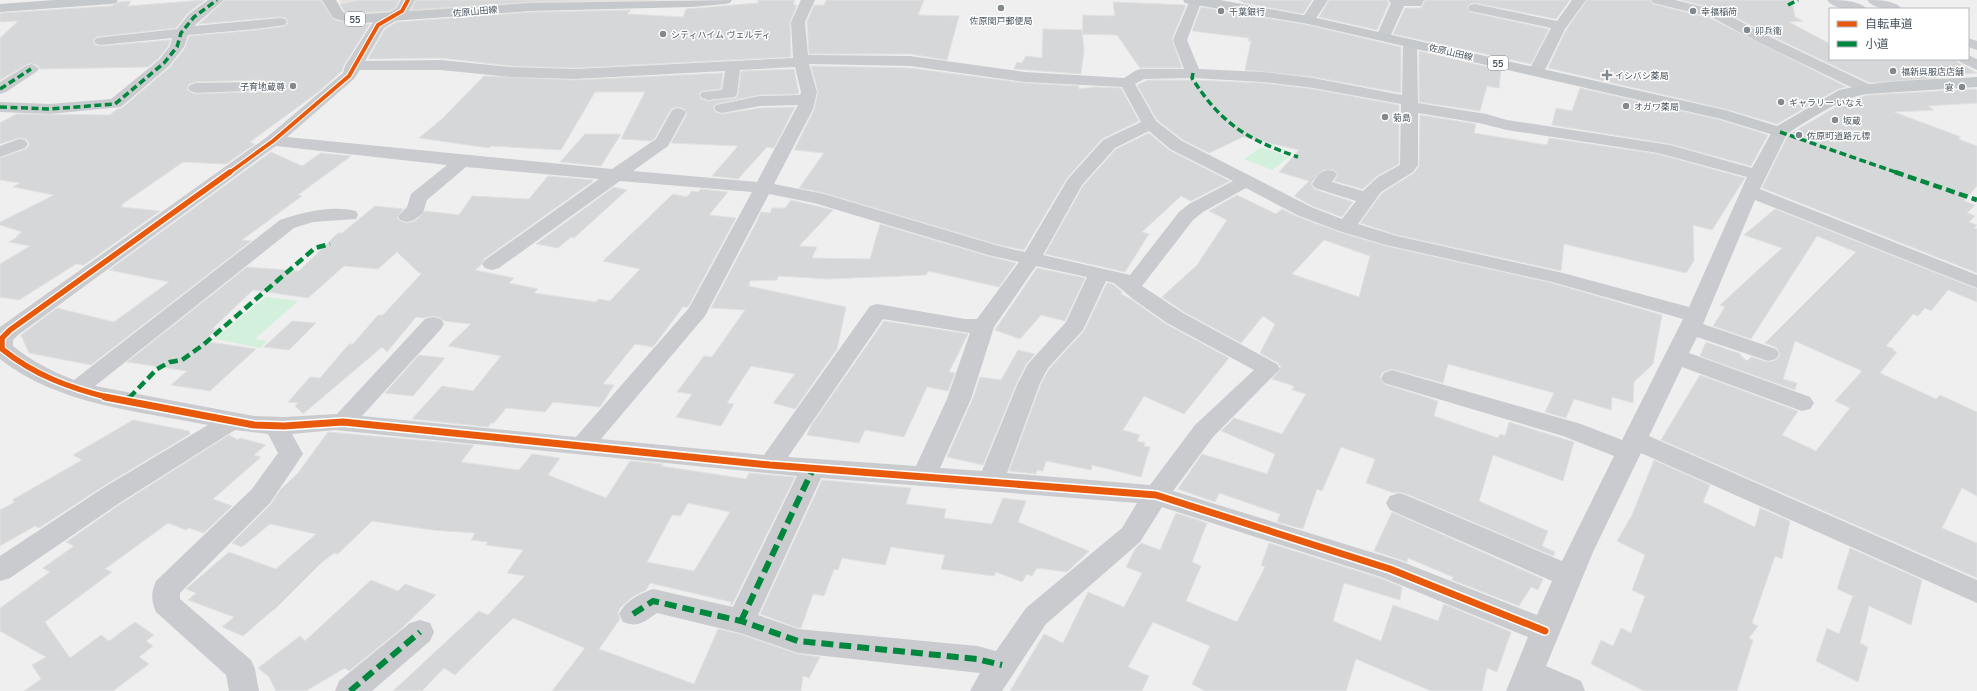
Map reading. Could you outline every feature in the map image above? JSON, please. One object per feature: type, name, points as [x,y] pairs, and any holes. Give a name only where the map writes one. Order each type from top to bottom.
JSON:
[{"type":"main road","points":[[0,8],[24,4],[111,0]]},
{"type":"main road","name":"佐原山田線","points":[[329,0],[338,15],[363,19],[531,7],[692,3],[725,0]]},
{"type":"main road","name":"佐原山田線","points":[[1193,0],[1215,2],[1308,20],[1725,115],[1780,132]]},
{"type":"main road","points":[[1780,132],[1790,124],[1845,93],[1867,89],[1977,82]]},
{"type":"street","points":[[0,107],[50,109],[115,104],[164,63],[177,47],[182,32],[194,17],[217,0]]},
{"type":"street","points":[[408,0],[402,11],[378,25],[348,76],[273,141],[3,333],[2,349],[14,360],[36,372],[77,389],[125,401],[232,421],[276,426],[342,422],[813,469],[991,481],[1156,495],[1390,569],[1545,631]]},
{"type":"street","points":[[582,446],[698,311],[805,109],[809,92],[801,61],[798,22],[808,0]]},
{"type":"street","points":[[1193,0],[1180,40],[1193,73]]},
{"type":"street","points":[[1308,20],[1321,0]]},
{"type":"street","points":[[1383,37],[1397,0],[1416,3],[1417,0]]},
{"type":"street","points":[[1536,72],[1560,26],[1579,0]]},
{"type":"street","points":[[1658,0],[1716,14],[1763,39],[1867,89]]},
{"type":"street","points":[[1834,0],[1857,8]]},
{"type":"street","points":[[1874,0],[1893,8]]},
{"type":"street","points":[[1475,8],[1560,26]]},
{"type":"street","points":[[101,41],[280,22]]},
{"type":"street","points":[[1346,227],[1384,180],[1407,168],[1409,165],[1410,43]]},
{"type":"street","points":[[353,66],[441,65],[511,72],[575,74],[733,66],[834,58],[910,61],[1025,77],[1075,81],[1127,83],[1140,74],[1193,73],[1263,77],[1313,83],[1410,104],[1486,118],[1486,121],[1514,127],[1573,134],[1659,148],[1754,183],[1977,282]]},
{"type":"street","points":[[1967,60],[1977,65]]},
{"type":"street","points":[[708,95],[729,94],[733,66]]},
{"type":"street","points":[[0,89],[31,69]]},
{"type":"street","points":[[1127,83],[1150,124],[1176,145],[1245,182],[1304,211],[1346,227],[1393,241],[1556,277],[1693,321],[1768,354]]},
{"type":"street","points":[[196,88],[260,86]]},
{"type":"street","points":[[722,108],[760,101],[807,100]]},
{"type":"street","points":[[492,264],[615,174],[662,142],[678,113]]},
{"type":"street","points":[[924,476],[959,399],[983,326],[1031,259],[1074,183],[1109,144],[1150,124]]},
{"type":"street","points":[[1570,691],[1525,682],[1568,576],[1693,321],[1754,183],[1780,132]]},
{"type":"street","points":[[273,141],[462,161],[764,188],[817,198],[995,251],[1121,278],[1140,296],[1175,318],[1269,368],[1204,431],[1156,495],[1131,535],[1036,616],[985,691]]},
{"type":"street","points":[[0,152],[19,144]]},
{"type":"street","points":[[406,216],[416,209],[418,198],[462,161]]},
{"type":"street","points":[[1328,175],[1321,184],[1368,199]]},
{"type":"street","points":[[1130,287],[1186,216],[1196,208],[1245,182]]},
{"type":"street","points":[[77,389],[287,224],[311,216],[349,215]]},
{"type":"street","points":[[991,481],[1029,382],[1039,364],[1075,325],[1099,274]]},
{"type":"street","points":[[770,465],[878,311],[965,326],[983,326]]},
{"type":"street","points":[[342,422],[433,324]]},
{"type":"street","points":[[1676,356],[1802,403]]},
{"type":"street","points":[[1392,378],[1632,446],[1977,592]]},
{"type":"street","points":[[0,570],[112,495],[232,421]]},
{"type":"street","points":[[244,691],[240,669],[166,604],[166,588],[261,496],[291,454],[276,426]]},
{"type":"street","points":[[741,621],[813,469]]},
{"type":"street","points":[[1399,503],[1568,576]]},
{"type":"street","points":[[633,614],[654,601],[741,621],[798,641],[977,659],[1002,665]]},
{"type":"street","points":[[350,691],[420,632]]},
{"type":"shaded area","points":[[339,0],[687,0],[532,4],[362,16],[348,14]]},
{"type":"green space","points":[[1261,147],[1289,157],[1272,170],[1244,159]]},
{"type":"green space","points":[[266,297],[298,301],[255,339],[267,341],[261,348],[214,339]]},
{"type":"building","points":[[205,0],[188,13],[176,28],[96,37],[93,40],[95,45],[101,46],[170,40],[169,45],[158,59],[148,67],[40,69],[37,65],[30,63],[0,80],[0,38],[18,21],[0,22],[0,13],[111,6],[118,2],[131,1],[128,6]]},
{"type":"building","points":[[225,0],[321,0],[333,19],[351,24],[370,24],[344,65],[342,71],[317,93],[250,142],[255,144],[226,164],[183,162],[121,205],[123,206],[121,207],[160,211],[84,265],[76,264],[19,300],[0,297],[0,264],[30,246],[9,242],[19,236],[16,236],[22,232],[0,225],[0,222],[54,195],[13,187],[20,183],[0,180],[0,158],[26,149],[30,144],[26,139],[19,138],[0,144],[0,123],[16,114],[110,115],[117,109],[122,108],[170,67],[185,48],[189,36],[256,30],[285,26],[288,23],[286,18],[280,17],[199,24]],"holes":[[[260,80],[267,83],[269,86],[267,91],[196,94],[187,89],[189,84],[196,82]]]},
{"type":"building","points":[[360,0],[399,0],[396,7],[389,11],[352,13],[344,11],[340,4]]},
{"type":"building","points":[[416,0],[603,0],[531,2],[411,10]]},
{"type":"building","points":[[758,0],[794,0],[794,5],[797,5],[790,22],[791,57],[575,68],[511,66],[441,58],[368,59],[385,29],[397,22],[531,12],[631,10],[627,14],[683,17],[686,9],[758,3]]},
{"type":"building","points":[[826,0],[924,0],[918,15],[959,16],[947,60],[910,54],[809,54],[807,22],[814,5],[824,5]]},
{"type":"building","points":[[1239,0],[1312,0],[1303,14],[1244,3]]},
{"type":"building","points":[[1329,0],[1386,0],[1389,3],[1377,30],[1319,17]]},
{"type":"building","points":[[1425,0],[1570,0],[1556,19],[1475,3],[1470,4],[1467,7],[1470,12],[1549,29],[1531,64],[1393,34],[1405,8],[1421,8]]},
{"type":"building","points":[[1587,0],[1650,0],[1653,4],[1710,18],[1847,87],[1838,89],[1777,124],[1725,109],[1548,68],[1566,30]]},
{"type":"building","points":[[1681,0],[1792,0],[1795,17],[1803,21],[1789,22],[1829,43],[1829,60],[1957,60],[1959,63],[1977,73],[1951,75],[1953,77],[1870,83],[1769,35],[1722,10]]},
{"type":"building","points":[[1113,2],[1186,5],[1172,39],[1182,68],[1140,68],[1117,35],[1082,34],[1083,15],[1115,16]]},
{"type":"building","points":[[1201,7],[1308,25],[1401,47],[1401,93],[1313,77],[1245,70],[1251,41],[1248,41],[1249,38],[1192,31]]},
{"type":"building","points":[[1043,29],[1082,30],[1084,51],[1081,74],[1014,69],[1017,62],[1022,63],[1026,56],[1042,58]]},
{"type":"building","points":[[1419,51],[1501,70],[1499,88],[1487,86],[1480,111],[1419,102]]},
{"type":"building","points":[[811,66],[910,68],[1025,83],[1079,86],[1079,89],[1095,87],[1121,88],[1139,121],[1102,139],[1067,178],[1024,250],[999,245],[824,193],[799,188],[824,153],[794,150],[814,110],[818,92]]},
{"type":"building","points":[[794,69],[799,94],[760,95],[716,104],[713,107],[715,112],[722,114],[760,108],[795,107],[774,148],[767,147],[738,179],[712,176],[738,146],[671,143],[687,114],[684,109],[678,107],[671,109],[655,138],[651,141],[621,139],[645,92],[595,92],[561,150],[491,146],[489,148],[419,138],[443,118],[484,76],[575,80],[723,73],[721,89],[702,91],[699,94],[701,99],[708,101],[736,98],[738,94],[741,71]]},
{"type":"building","points":[[1148,80],[1263,83],[1313,89],[1399,105],[1399,164],[1377,176],[1363,189],[1334,181],[1338,175],[1334,170],[1323,170],[1311,183],[1314,189],[1353,202],[1342,217],[1312,206],[1294,196],[1309,181],[1279,172],[1299,150],[1243,137],[1209,153],[1183,140],[1157,120],[1137,85]]},
{"type":"building","points":[[1580,88],[1721,120],[1768,135],[1751,166],[1670,144],[1552,125],[1556,108],[1572,111]]},
{"type":"building","points":[[1977,90],[1977,103],[1928,106],[1934,110],[1894,112],[1961,137],[1958,139],[1977,146],[1977,186],[1964,201],[1975,205],[1967,213],[1975,216],[1969,222],[1977,225],[1974,228],[1977,229],[1977,273],[1762,188],[1788,135],[1841,104],[1867,95]]},
{"type":"building","points":[[1420,115],[1476,124],[1474,133],[1547,145],[1549,138],[1658,154],[1745,178],[1712,230],[1693,225],[1694,261],[1686,273],[1564,244],[1561,271],[1397,235],[1360,223],[1382,193],[1414,173],[1419,166]]},
{"type":"building","points":[[1149,133],[1169,150],[1230,181],[1191,201],[1181,196],[1142,232],[1149,234],[1125,272],[1045,254],[1083,186],[1116,149]]},
{"type":"building","points":[[585,134],[621,134],[601,166],[560,162]]},
{"type":"building","points":[[271,152],[302,166],[321,153],[351,156],[298,195],[302,196],[242,240],[251,241],[91,365],[29,353],[21,335],[57,308],[114,322],[169,282],[109,270]]},
{"type":"building","points":[[548,176],[593,180],[484,259],[481,265],[475,270],[514,278],[509,283],[538,289],[534,293],[596,302],[598,299],[610,301],[640,269],[603,261],[673,194],[687,197],[692,191],[698,192],[701,189],[728,192],[709,215],[736,218],[688,307],[683,307],[653,347],[635,344],[603,384],[614,385],[600,407],[553,402],[545,412],[506,408],[494,423],[491,423],[488,427],[412,419],[442,386],[473,391],[501,356],[448,346],[471,324],[444,321],[441,318],[433,316],[424,318],[416,317],[387,352],[382,347],[303,414],[295,406],[298,403],[288,402],[310,377],[320,378],[349,344],[353,344],[378,315],[383,315],[422,273],[419,273],[397,252],[378,269],[344,266],[308,298],[253,290],[212,329],[217,329],[203,341],[256,349],[210,391],[171,385],[187,371],[127,362],[247,267],[299,271],[338,233],[342,233],[375,206],[403,209],[397,217],[400,221],[407,223],[415,221],[425,211],[459,215],[472,196],[529,199]]},
{"type":"building","points":[[614,187],[627,190],[574,238],[571,237],[558,248],[536,244]]},
{"type":"building","points":[[1237,195],[1276,214],[1282,209],[1296,216],[1339,232],[1386,246],[1552,283],[1662,315],[1653,364],[1634,382],[1633,403],[1612,397],[1611,410],[1574,399],[1566,418],[1545,412],[1554,393],[1448,364],[1443,383],[1392,369],[1383,372],[1380,377],[1384,384],[1438,401],[1434,416],[1498,438],[1500,434],[1505,436],[1509,422],[1574,442],[1563,481],[1493,455],[1479,501],[1548,531],[1542,546],[1555,552],[1553,556],[1409,495],[1399,492],[1394,493],[1366,483],[1375,459],[1341,447],[1322,491],[1317,489],[1303,529],[1277,522],[1280,514],[1219,493],[1215,502],[1178,489],[1202,454],[1267,474],[1275,454],[1221,431],[1234,418],[1282,434],[1306,394],[1292,390],[1294,386],[1272,379],[1281,368],[1278,363],[1260,353],[1275,324],[1263,316],[1241,343],[1184,312],[1162,297],[1197,265],[1227,220],[1209,211]],"holes":[[[1324,240],[1370,256],[1359,297],[1292,274]]]},
{"type":"building","points":[[791,200],[833,210],[799,246],[817,247],[812,258],[870,259],[880,224],[1016,263],[999,287],[928,271],[926,275],[829,279],[778,276],[777,280],[750,281],[749,286],[846,307],[837,349],[795,409],[773,403],[795,374],[751,366],[727,403],[734,404],[721,426],[676,417],[692,394],[677,392],[704,356],[712,357],[745,310],[711,308],[761,212],[770,213],[772,208],[785,208]]},
{"type":"building","points":[[1775,209],[1977,289],[1977,302],[1948,290],[1931,311],[1925,308],[1918,316],[1913,314],[1886,346],[1897,352],[1880,373],[1936,399],[1940,395],[1977,412],[1977,496],[1962,488],[1942,528],[1977,543],[1977,578],[1661,440],[1700,375],[1798,411],[1782,435],[1816,451],[1850,408],[1835,401],[1862,371],[1795,341],[1783,379],[1797,383],[1795,390],[1700,356],[1706,342],[1741,354],[1740,355],[1747,361],[1751,357],[1768,362],[1776,360],[1780,355],[1777,348],[1765,343],[1856,252],[1817,236],[1751,339],[1713,326],[1725,307],[1720,305],[1782,248],[1744,235]]},
{"type":"building","points":[[1037,268],[1085,278],[1065,321],[1041,315],[1020,339],[995,330]]},
{"type":"building","points":[[1107,283],[1113,284],[1122,292],[1121,294],[1166,324],[1229,358],[1184,414],[1144,396],[1123,430],[1140,435],[1137,441],[1145,443],[1144,446],[1150,447],[1141,477],[1092,465],[1091,470],[1046,461],[1043,471],[1037,470],[1036,474],[1009,471],[1041,384],[1049,369],[1084,331]]},
{"type":"building","points":[[292,321],[316,323],[289,350],[264,347]]},
{"type":"building","points":[[884,321],[968,334],[949,372],[955,373],[948,391],[927,387],[904,437],[865,430],[859,443],[807,435],[812,424]]},
{"type":"building","points":[[1018,350],[1035,354],[1027,363],[1017,382],[983,465],[947,457],[973,398],[980,377],[1001,380]]},
{"type":"building","points":[[419,355],[445,358],[413,396],[385,393]]},
{"type":"building","points":[[133,420],[189,431],[190,434],[102,487],[39,528],[35,526],[0,546],[0,510],[15,502],[12,500],[82,460],[73,455]]},
{"type":"building","points":[[328,432],[474,445],[461,462],[519,470],[532,454],[560,458],[548,475],[606,498],[630,461],[663,464],[661,466],[746,479],[749,473],[795,477],[732,605],[730,605],[731,602],[650,583],[646,590],[632,597],[620,608],[618,613],[620,619],[599,649],[694,684],[718,629],[740,634],[798,654],[820,657],[809,678],[803,676],[801,691],[552,691],[585,648],[513,618],[455,675],[444,668],[422,691],[393,691],[479,611],[488,615],[525,576],[507,573],[523,550],[486,545],[488,542],[471,540],[475,533],[432,530],[372,521],[338,554],[334,553],[321,563],[274,610],[243,636],[222,627],[234,617],[188,600],[196,593],[186,589],[229,552],[276,569],[316,534],[270,524],[242,547],[232,543],[271,504],[281,489],[298,473]],"holes":[[[688,503],[730,512],[694,571],[647,562],[672,515],[681,516]]]},
{"type":"building","points":[[229,435],[238,440],[240,438],[266,445],[254,455],[261,457],[213,499],[232,506],[204,533],[189,528],[186,530],[168,523],[105,569],[112,572],[45,622],[70,658],[101,635],[109,641],[135,622],[154,635],[146,641],[153,646],[139,657],[149,664],[113,691],[24,691],[41,679],[32,665],[46,657],[0,631],[0,608],[50,572],[43,568],[74,546],[66,542],[122,503]]},
{"type":"building","points":[[1654,460],[1710,485],[1703,502],[1755,527],[1760,508],[1790,521],[1782,559],[1775,556],[1752,623],[1758,626],[1749,638],[1753,640],[1737,691],[1644,691],[1591,664],[1601,640],[1613,646],[1621,628],[1631,633],[1645,596],[1632,590],[1645,555],[1617,541],[1632,515]]},
{"type":"building","points":[[822,480],[911,488],[906,504],[946,509],[944,518],[992,524],[1003,498],[1026,501],[1018,522],[1089,551],[1067,572],[1037,568],[1032,576],[1027,574],[1022,582],[996,572],[994,576],[941,569],[945,555],[891,547],[885,565],[842,558],[838,570],[834,569],[824,596],[813,594],[801,628],[798,628],[760,614]]},
{"type":"building","points":[[1392,512],[1543,579],[1538,590],[1531,587],[1519,606],[1452,580],[1453,577],[1408,558],[1407,562],[1374,551]]},
{"type":"building","points":[[1176,513],[1207,523],[1192,562],[1201,566],[1186,601],[1237,622],[1265,567],[1261,565],[1269,543],[1380,578],[1402,587],[1400,600],[1344,583],[1333,621],[1381,641],[1393,605],[1438,621],[1444,604],[1511,632],[1497,672],[1487,668],[1482,691],[1431,691],[1356,659],[1346,691],[1205,691],[1192,684],[1210,646],[1153,622],[1128,667],[1149,676],[1142,691],[1010,691],[1044,634],[1063,643],[1088,592],[1124,607],[1142,573],[1126,567],[1135,549],[1141,543],[1160,550]]},
{"type":"building","points":[[1850,548],[1922,580],[1911,625],[1869,606],[1860,643],[1868,647],[1858,682],[1816,661],[1827,628],[1839,634],[1853,596],[1837,589]]},
{"type":"building","points":[[371,580],[398,591],[405,584],[436,595],[401,629],[349,671],[345,668],[306,691],[276,691],[269,677],[258,668],[300,636],[305,641]]},
{"type":"marked path","points":[[0,107],[50,109],[115,104],[164,63],[177,47],[181,33],[194,17],[217,0]]},
{"type":"marked path","points":[[1788,5],[1798,0]]},
{"type":"marked path","points":[[0,89],[31,69]]},
{"type":"marked path","points":[[1193,73],[1192,78],[1202,94],[1213,108],[1236,129],[1264,144],[1298,157]]},
{"type":"marked path","points":[[1780,132],[1977,200]]},
{"type":"marked path","points":[[125,401],[153,375],[157,369],[170,362],[182,360],[203,345],[315,248],[330,244]]},
{"type":"marked path","points":[[741,621],[813,469]]},
{"type":"marked path","points":[[633,614],[653,601],[741,621],[798,641],[977,659],[1002,665]]},
{"type":"marked path","points":[[350,691],[420,632]]},
{"type":"cycle path","points":[[408,0],[402,11],[378,25],[349,76],[273,141],[10,330],[2,338],[2,349],[21,364],[42,376],[91,393],[254,425],[284,426],[343,422],[770,465],[1156,495],[1390,569],[1545,631]]},
{"type":"place","name":"佐原関戸郵便局","points":[[1001,8]]},
{"type":"place","name":"千葉銀行","points":[[1221,11]]},
{"type":"place","name":"幸福稲荷","points":[[1693,11]]},
{"type":"place","name":"卯兵衞","points":[[1747,30]]},
{"type":"place","name":"シティハイム ヴェルディ","points":[[663,34]]},
{"type":"place","name":"福新呉服店店舗","points":[[1893,71]]},
{"type":"place","name":"イシバシ薬局","points":[[1607,75]]},
{"type":"place","name":"子育地蔵尊","points":[[293,86]]},
{"type":"place","name":"宴","points":[[1962,87]]},
{"type":"place","name":"ギャラリー いなえ","points":[[1781,102]]},
{"type":"place","name":"オガワ薬局","points":[[1626,106]]},
{"type":"place","name":"菊島","points":[[1385,117]]},
{"type":"place","name":"坂蔵","points":[[1835,120]]},
{"type":"place","name":"佐原町道路元標","points":[[1799,135]]}]
